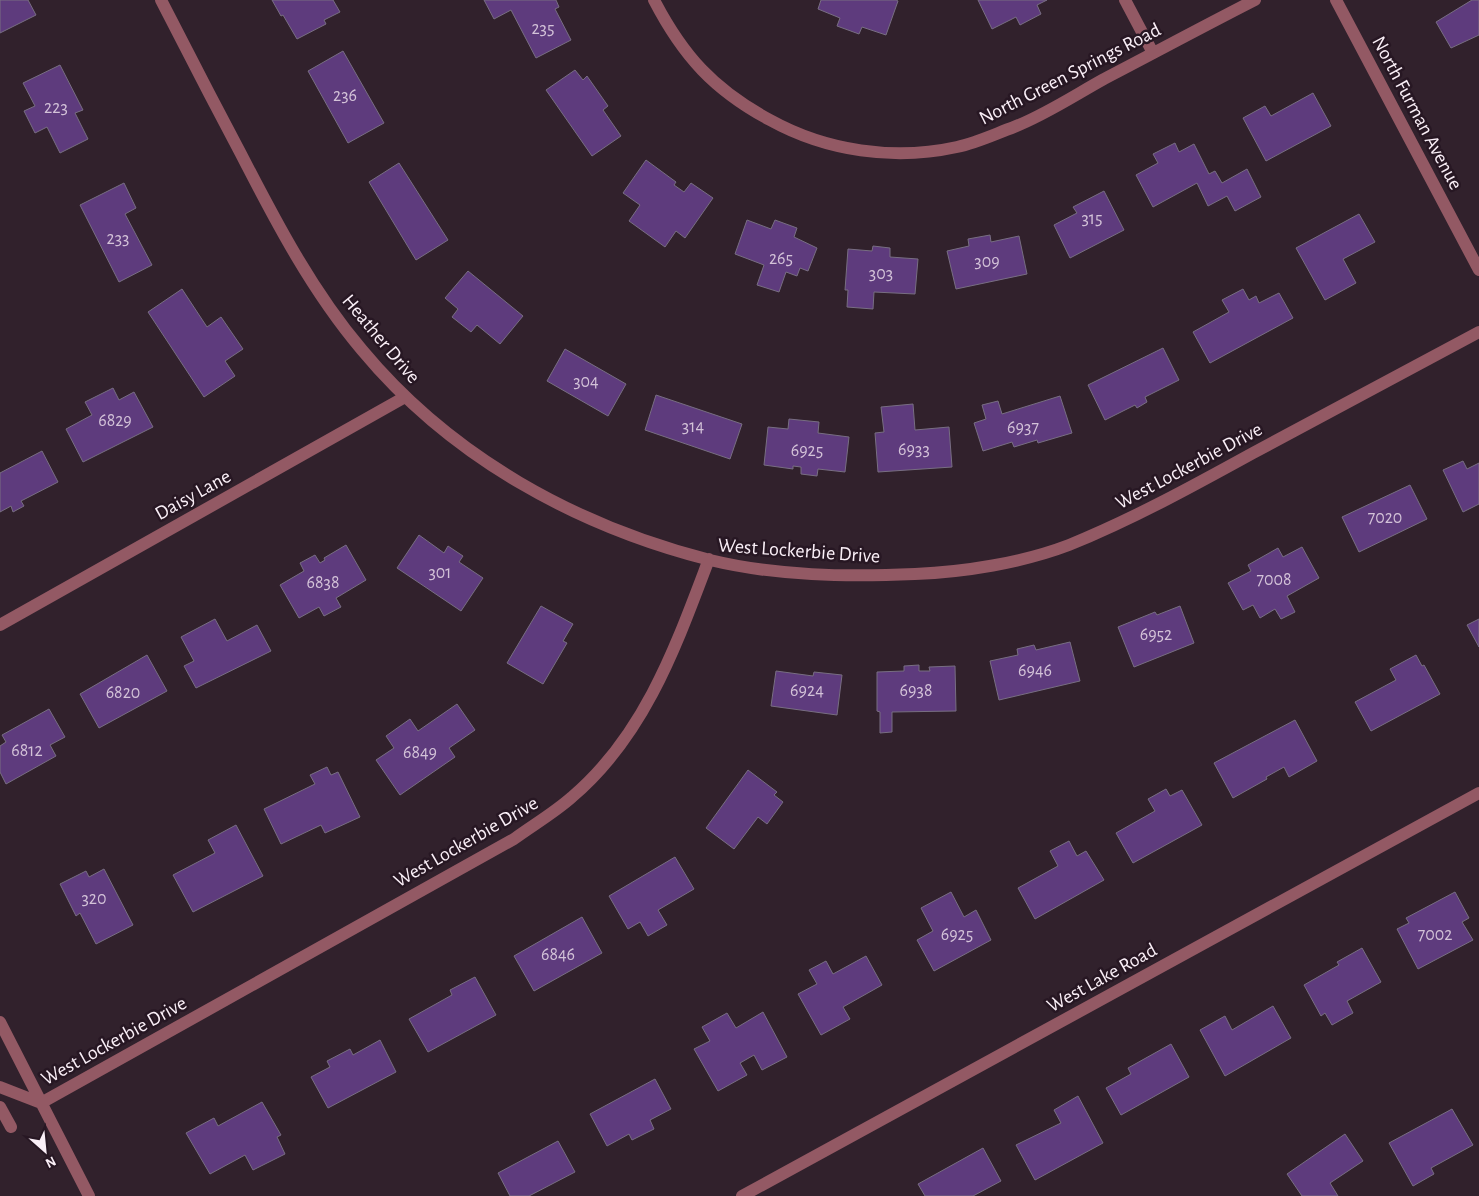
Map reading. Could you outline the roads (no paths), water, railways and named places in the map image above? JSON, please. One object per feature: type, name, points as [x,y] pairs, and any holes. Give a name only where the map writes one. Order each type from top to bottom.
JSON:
[{"type":"street","name":"Heather Drive","points":[[161,0],[273,217],[311,280],[362,351],[405,397],[472,452],[508,478],[543,497],[628,535],[709,560]]},
{"type":"street","name":"North Green Springs Road","points":[[654,0],[672,34],[686,52],[710,79],[738,102],[801,136],[836,146],[884,153],[921,152],[957,147],[992,136],[1025,122],[1255,0]]},
{"type":"street","points":[[1125,0],[1153,53]]},
{"type":"street","name":"North Furman Avenue","points":[[1336,0],[1479,270]]},
{"type":"street","name":"West Lockerbie Drive","points":[[41,1103],[514,839],[554,813],[606,763],[641,715],[674,651],[709,560],[818,575],[878,577],[936,573],[987,566],[1035,555],[1070,544],[1137,515],[1479,332]]},
{"type":"street","name":"Daisy Lane","points":[[0,625],[405,397]]},
{"type":"street","name":"West Lake Road","points":[[742,1196],[1479,793]]},
{"type":"street","points":[[0,1022],[89,1196]]},
{"type":"street","points":[[0,1087],[41,1103]]},
{"type":"street","points":[[0,1107],[11,1127]]}]
